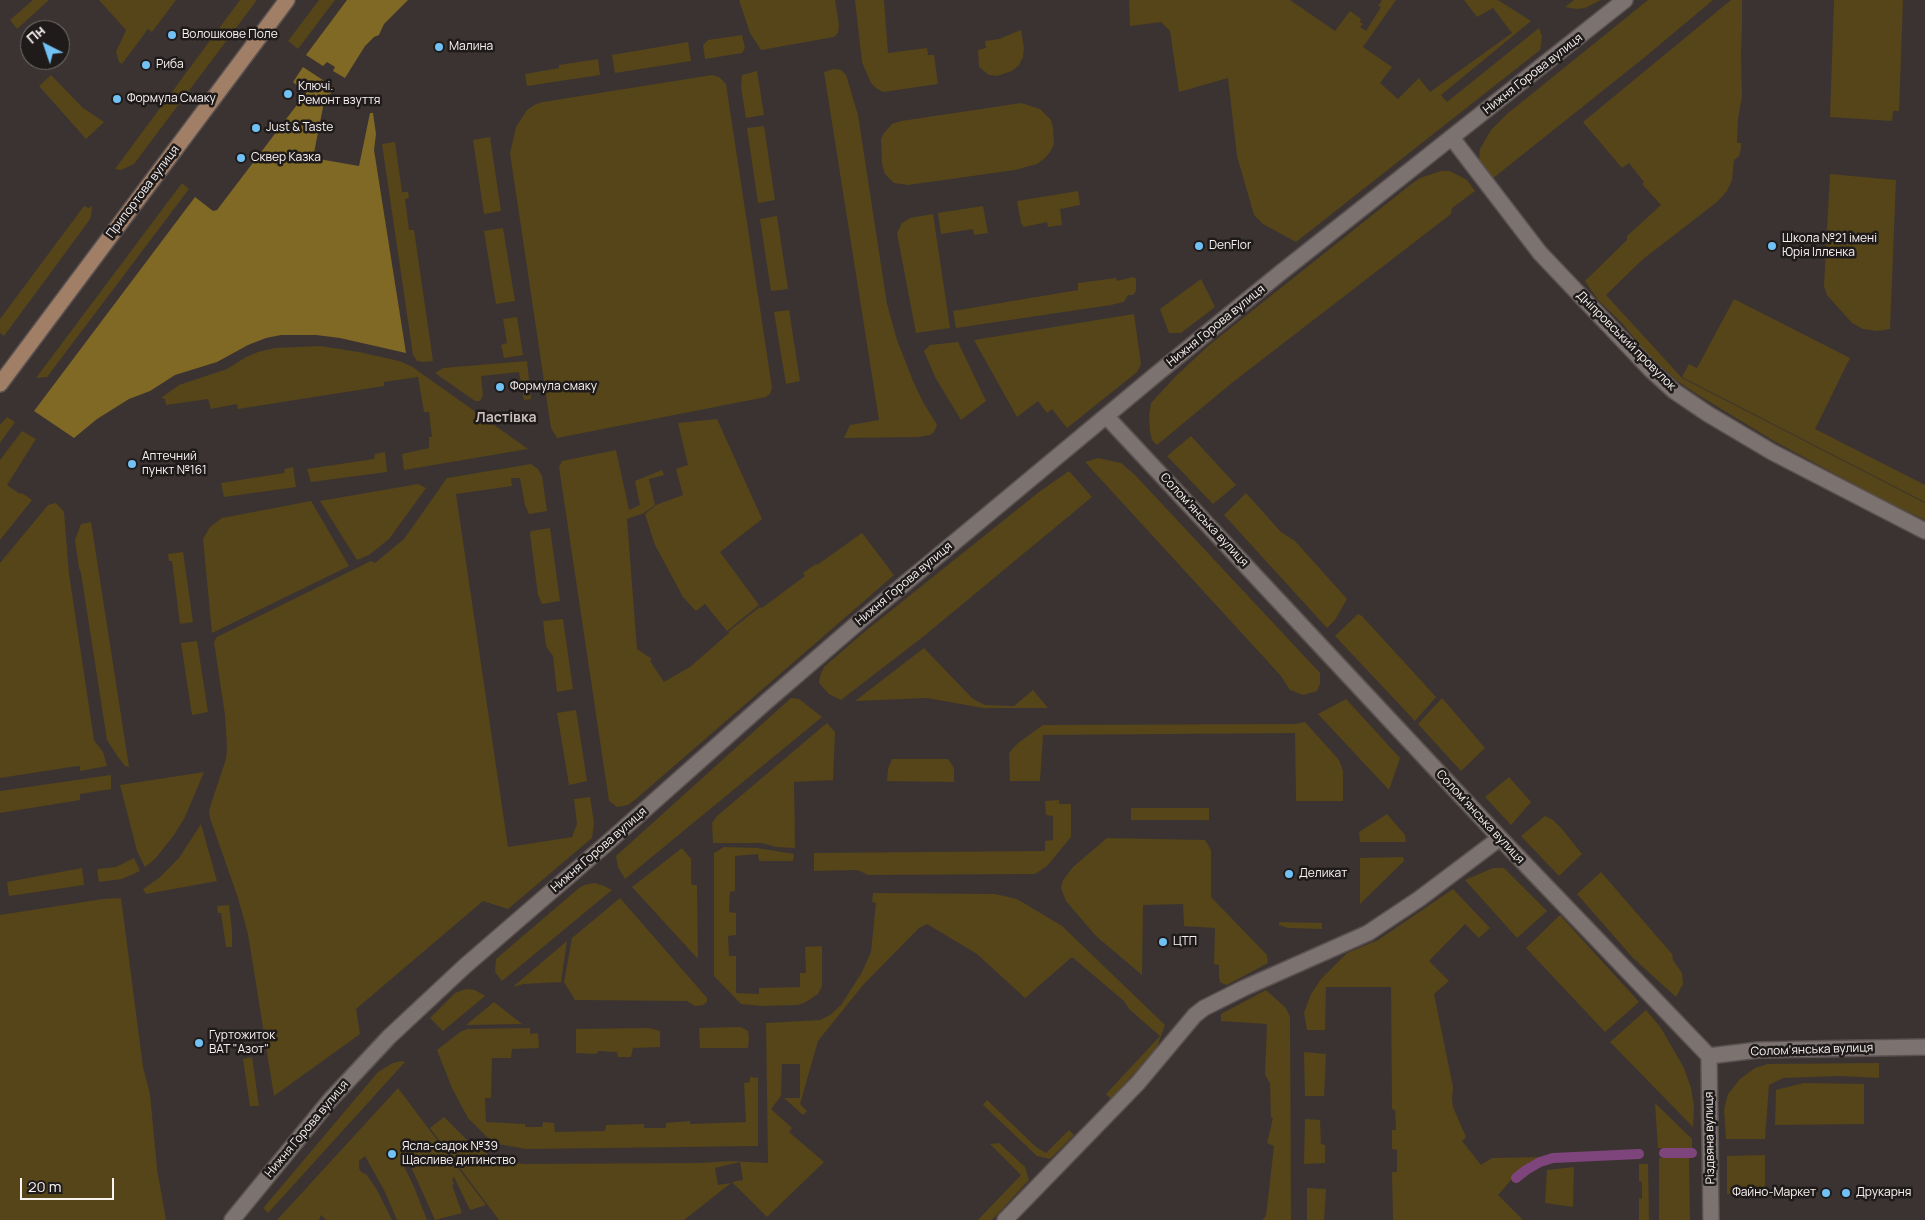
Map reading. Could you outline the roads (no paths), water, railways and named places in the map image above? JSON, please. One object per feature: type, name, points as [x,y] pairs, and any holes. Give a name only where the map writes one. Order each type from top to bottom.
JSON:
[{"type":"main road","name":"Припортова вулиця","points":[[0,384],[287,0]]},
{"type":"street","name":"Нижня Горова вулиця","points":[[232,1220],[331,1099],[431,997],[805,668],[1279,274],[1625,0]]},
{"type":"street","name":"Дніпровський провулок","points":[[1452,138],[1540,253],[1651,370],[1674,391],[1708,414],[1772,452],[1925,531]]},
{"type":"street","name":"Соломʼянська вулиця","points":[[1106,416],[1500,838],[1709,1056],[1758,1050],[1925,1047]]},
{"type":"street","points":[[1005,1220],[1125,1096],[1204,1008],[1244,988],[1368,933],[1419,899],[1500,838]]},
{"type":"street","name":"Різдвяна вулиця","points":[[1709,1056],[1711,1220]]},
{"type":"waterway","points":[[1664,1153],[1692,1153]]},
{"type":"waterway","points":[[1516,1178],[1540,1162],[1553,1158],[1639,1154]]},
{"type":"place","name":"Волошкове Поле","points":[[172,35]]},
{"type":"place","name":"Малина","points":[[439,47]]},
{"type":"place","name":"Риба","points":[[146,65]]},
{"type":"place","name":"Ключі. Ремонт взуття","points":[[288,94]]},
{"type":"place","name":"Формула Смаку","points":[[117,99]]},
{"type":"place","name":"Just & Taste","points":[[256,128]]},
{"type":"place","name":"Сквер Казка","points":[[241,158]]},
{"type":"place","name":"DenFlor","points":[[1199,246]]},
{"type":"place","name":"Школа №21 імені Юрія Іллєнка","points":[[1772,246]]},
{"type":"place","name":"Формула смаку","points":[[500,387]]},
{"type":"place","name":"Аптечний пункт №161","points":[[132,464]]},
{"type":"place","name":"Деликат","points":[[1289,874]]},
{"type":"place","name":"ЦТП","points":[[1163,942]]},
{"type":"place","name":"Гуртожиток ВАТ \"Азот\"","points":[[199,1043]]},
{"type":"place","name":"Ясла-садок №39 Щасливе дитинство","points":[[392,1154]]},
{"type":"place","name":"Файно-Маркет","points":[[1826,1193]]},
{"type":"place","name":"Друкарня","points":[[1846,1193]]},
{"type":"district","name":"Ластівка","points":[[506,418]]}]
